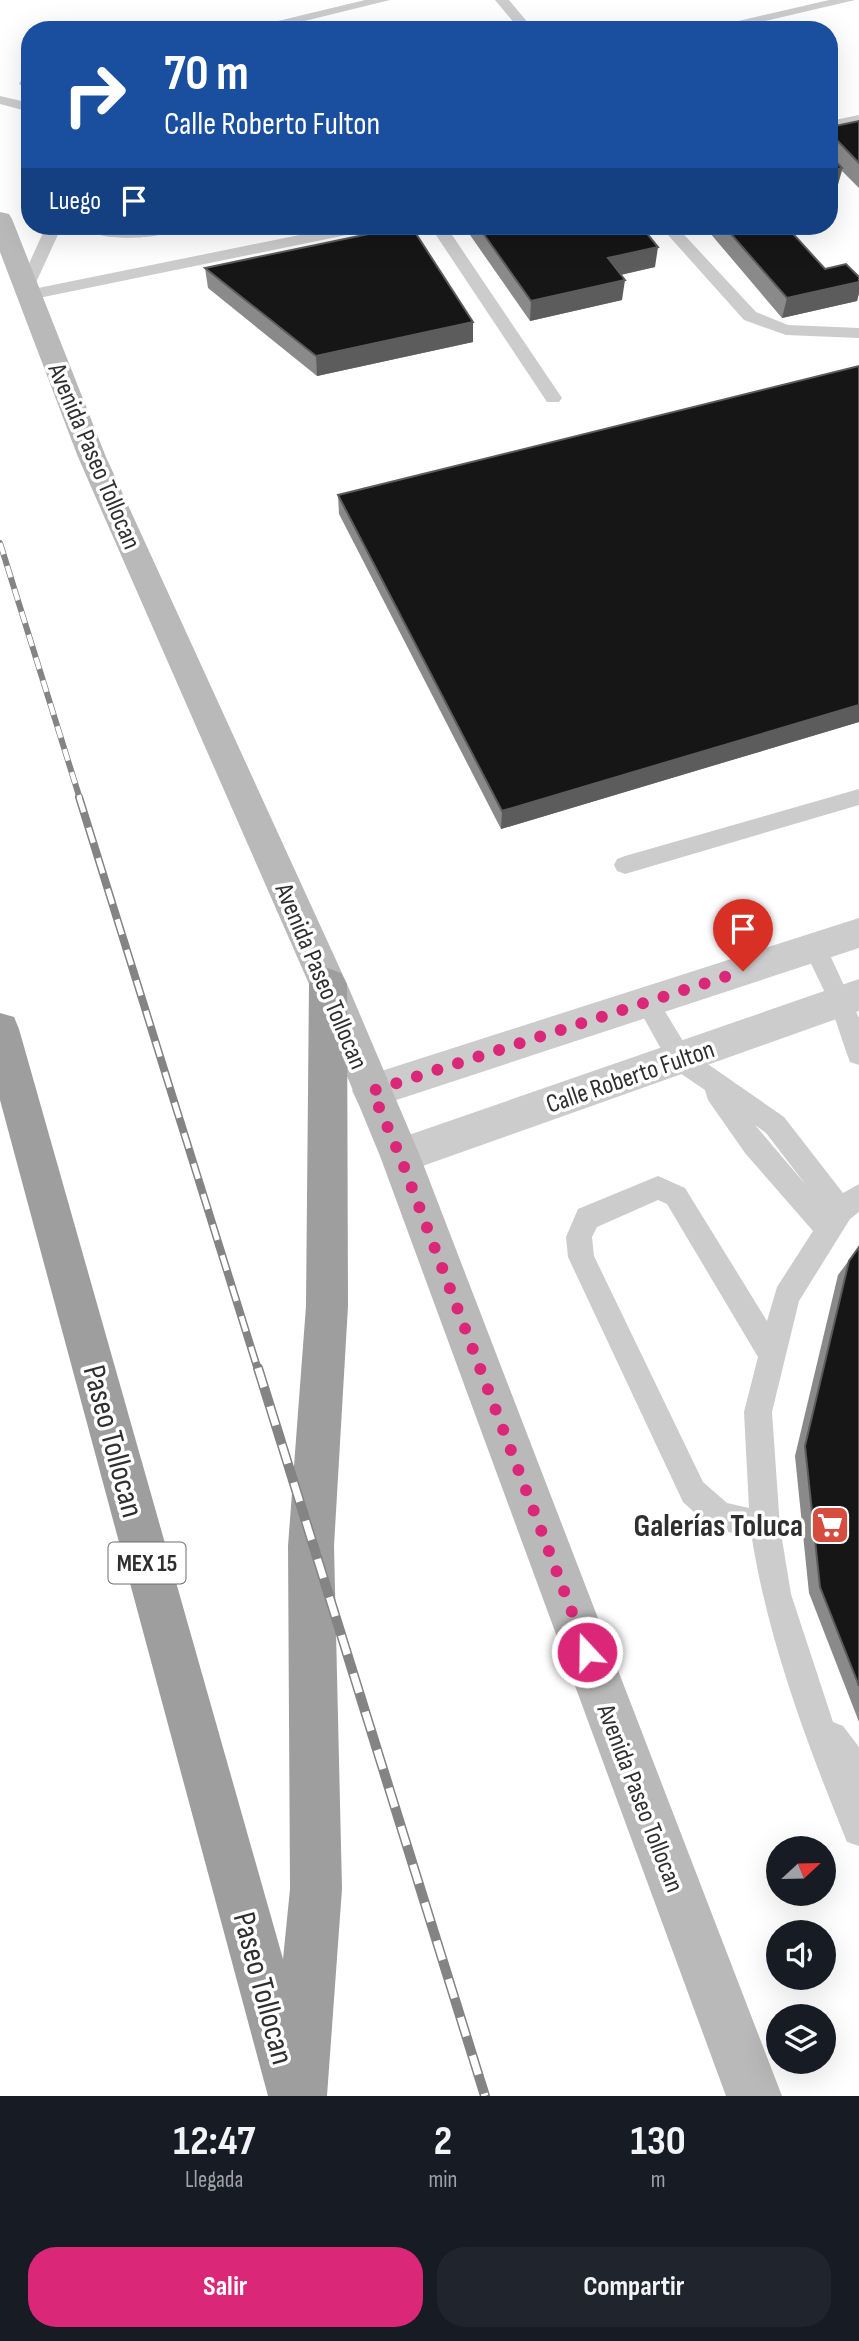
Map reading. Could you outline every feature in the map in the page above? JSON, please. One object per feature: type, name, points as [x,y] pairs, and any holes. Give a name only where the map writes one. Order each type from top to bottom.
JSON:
[{"type":"highway","points":[[297,2096],[316,1889],[311,1546],[327,1306],[328,984]]},
{"type":"highway","name":"Paseo Tollocan","points":[[0,1029],[297,2096]]},
{"type":"main road","name":"Avenida Paseo Tollocan","points":[[0,219],[92,457],[328,984],[400,1156],[754,2096]]},
{"type":"street","points":[[372,1091],[859,933]]},
{"type":"street","name":"Calle Roberto Fulton","points":[[400,1156],[695,1069],[850,998]]},
{"type":"lane","points":[[314,21],[383,0]]},
{"type":"lane","points":[[749,21],[848,0]]},
{"type":"lane","points":[[503,2],[519,21]]},
{"type":"lane","points":[[0,100],[21,106]]},
{"type":"lane","points":[[838,123],[859,119]]},
{"type":"lane","points":[[28,291],[50,235]]},
{"type":"lane","points":[[28,291],[319,235]]},
{"type":"lane","points":[[444,235],[552,398]]},
{"type":"lane","points":[[676,235],[750,316],[786,330],[859,333]]},
{"type":"lane","points":[[625,865],[859,797]]},
{"type":"lane","points":[[815,947],[850,998],[859,1054]]},
{"type":"lane","points":[[647,1002],[754,1145],[843,1212],[787,1296],[758,1412],[765,1527],[776,1594],[801,1678],[859,1830]]},
{"type":"lane","points":[[765,1527],[719,1516],[693,1492],[581,1257],[579,1237],[587,1218],[658,1188],[676,1196],[772,1355]]},
{"type":"lane","points":[[815,1714],[859,1773]]},
{"type":"building","points":[[859,121],[859,163],[838,141],[838,125]]},
{"type":"building","points":[[364,235],[417,235],[473,322],[316,356],[205,268]]},
{"type":"building","points":[[484,235],[648,235],[658,247],[608,258],[625,280],[531,301]]},
{"type":"building","points":[[732,235],[794,235],[825,269],[846,264],[859,277],[859,282],[787,298]]},
{"type":"building","points":[[859,366],[859,705],[502,811],[338,495]]},
{"type":"building","name":"Galerías Toluca","points":[[859,1247],[859,1686],[820,1587],[805,1446],[849,1261]]},
{"type":"railway","points":[[0,543],[80,799]]},
{"type":"railway","points":[[79,797],[258,1370]]},
{"type":"railway","points":[[258,1368],[485,2096]]},
{"type":"place","name":"Galerías Toluca","points":[[830,1525]]},
{"type":"route","points":[[587,1652],[400,1156],[372,1091],[743,971]]}]
